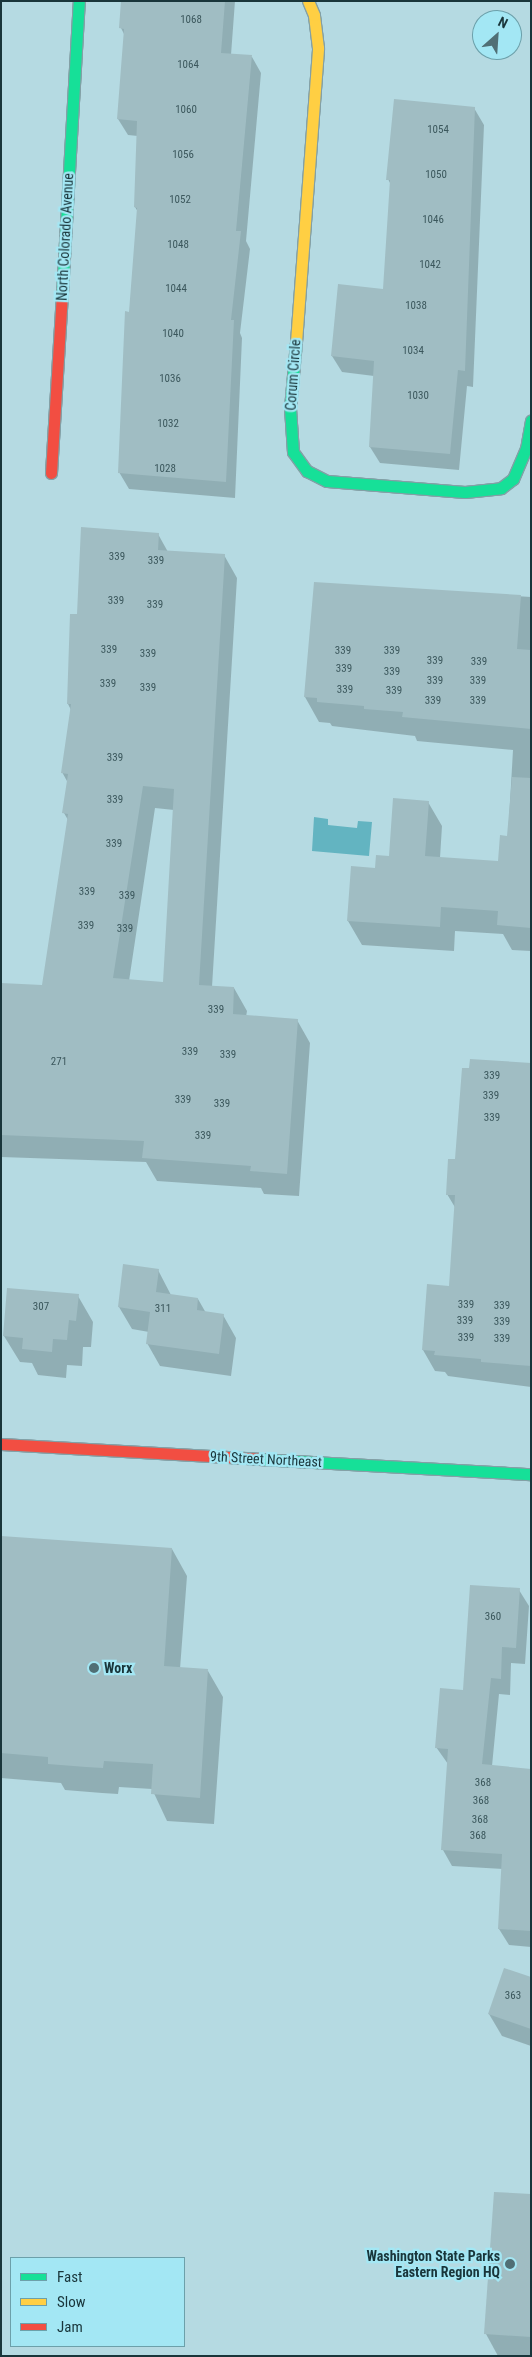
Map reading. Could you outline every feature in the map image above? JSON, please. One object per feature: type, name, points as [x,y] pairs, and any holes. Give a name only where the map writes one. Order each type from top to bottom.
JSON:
[{"type":"street","name":"North Colorado Avenue","points":[[51,473],[79,1]]},
{"type":"street","name":"Corum Circle","points":[[308,1],[314,15],[318,48],[316,100],[290,408],[293,452],[307,471],[327,481],[465,492],[501,488],[513,479],[526,449],[531,420]]},
{"type":"street","name":"9th Street Northeast","points":[[1,1444],[531,1474]]},
{"type":"water","points":[[314,817],[328,819],[328,825],[357,828],[358,821],[372,822],[369,856],[312,851]]},
{"type":"building","points":[[121,1],[225,1],[221,53],[252,55],[236,231],[241,231],[231,320],[234,320],[226,482],[118,473],[125,311],[129,312],[137,208],[134,207],[137,121],[117,119],[124,29],[119,28]]},
{"type":"building","points":[[394,99],[475,107],[465,371],[458,370],[450,454],[369,447],[374,361],[331,356],[338,284],[383,289],[390,180],[386,180]]},
{"type":"building","points":[[81,527],[159,533],[158,550],[225,554],[199,985],[234,987],[233,1014],[298,1019],[287,1174],[250,1171],[251,1166],[142,1158],[144,1141],[1,1135],[1,983],[42,985],[68,814],[62,813],[68,774],[61,773],[71,704],[67,704],[70,614],[77,614]],"holes":[[[143,786],[174,789],[163,982],[113,978]]]},
{"type":"building","points":[[314,582],[521,595],[517,649],[531,650],[531,729],[402,717],[403,712],[364,709],[364,706],[317,702],[317,698],[304,697]]},
{"type":"building","points":[[512,777],[531,778],[531,928],[497,925],[498,911],[441,907],[440,927],[347,921],[351,866],[375,868],[376,855],[389,856],[393,798],[429,801],[425,856],[498,861],[500,835],[507,836]]},
{"type":"building","points":[[470,1059],[531,1063],[531,1366],[481,1362],[481,1359],[434,1355],[435,1351],[422,1350],[427,1284],[449,1286],[455,1195],[446,1195],[448,1159],[455,1159],[462,1068],[469,1068]]},
{"type":"building","points":[[123,1264],[159,1269],[156,1292],[198,1298],[197,1310],[224,1314],[219,1354],[146,1344],[150,1312],[118,1307]]},
{"type":"building","points":[[7,1288],[79,1294],[76,1321],[69,1320],[67,1340],[53,1339],[52,1352],[22,1349],[23,1338],[3,1336]]},
{"type":"building","name":"Worx","points":[[1,1536],[172,1548],[164,1666],[208,1669],[200,1798],[151,1794],[153,1764],[104,1761],[103,1768],[86,1767],[48,1764],[48,1757],[1,1753]]},
{"type":"building","points":[[470,1585],[520,1588],[516,1648],[502,1647],[501,1679],[491,1678],[482,1764],[531,1769],[531,1931],[498,1929],[502,1854],[441,1850],[448,1749],[435,1748],[440,1688],[463,1690]]},
{"type":"building","points":[[504,1968],[531,1977],[531,2029],[488,2014]]},
{"type":"building","name":"Washington State Parks Eastern Region HQ","points":[[494,2192],[531,2194],[531,2337],[484,2334]]},
{"type":"traffic: fast","points":[[62,293],[79,1]]},
{"type":"traffic: fast","points":[[296,342],[290,408],[293,452],[307,471],[327,481],[465,492],[501,488],[513,479],[526,449],[531,420]]},
{"type":"traffic: fast","points":[[259,1459],[531,1474]]},
{"type":"traffic: slow","points":[[296,342],[318,48],[314,15],[308,1]]},
{"type":"traffic: jam","points":[[51,473],[62,293]]},
{"type":"traffic: jam","points":[[1,1444],[259,1459]]},
{"type":"place","name":"Worx","points":[[94,1668]]},
{"type":"place","name":"Washington State Parks Eastern Region HQ","points":[[510,2264]]}]
